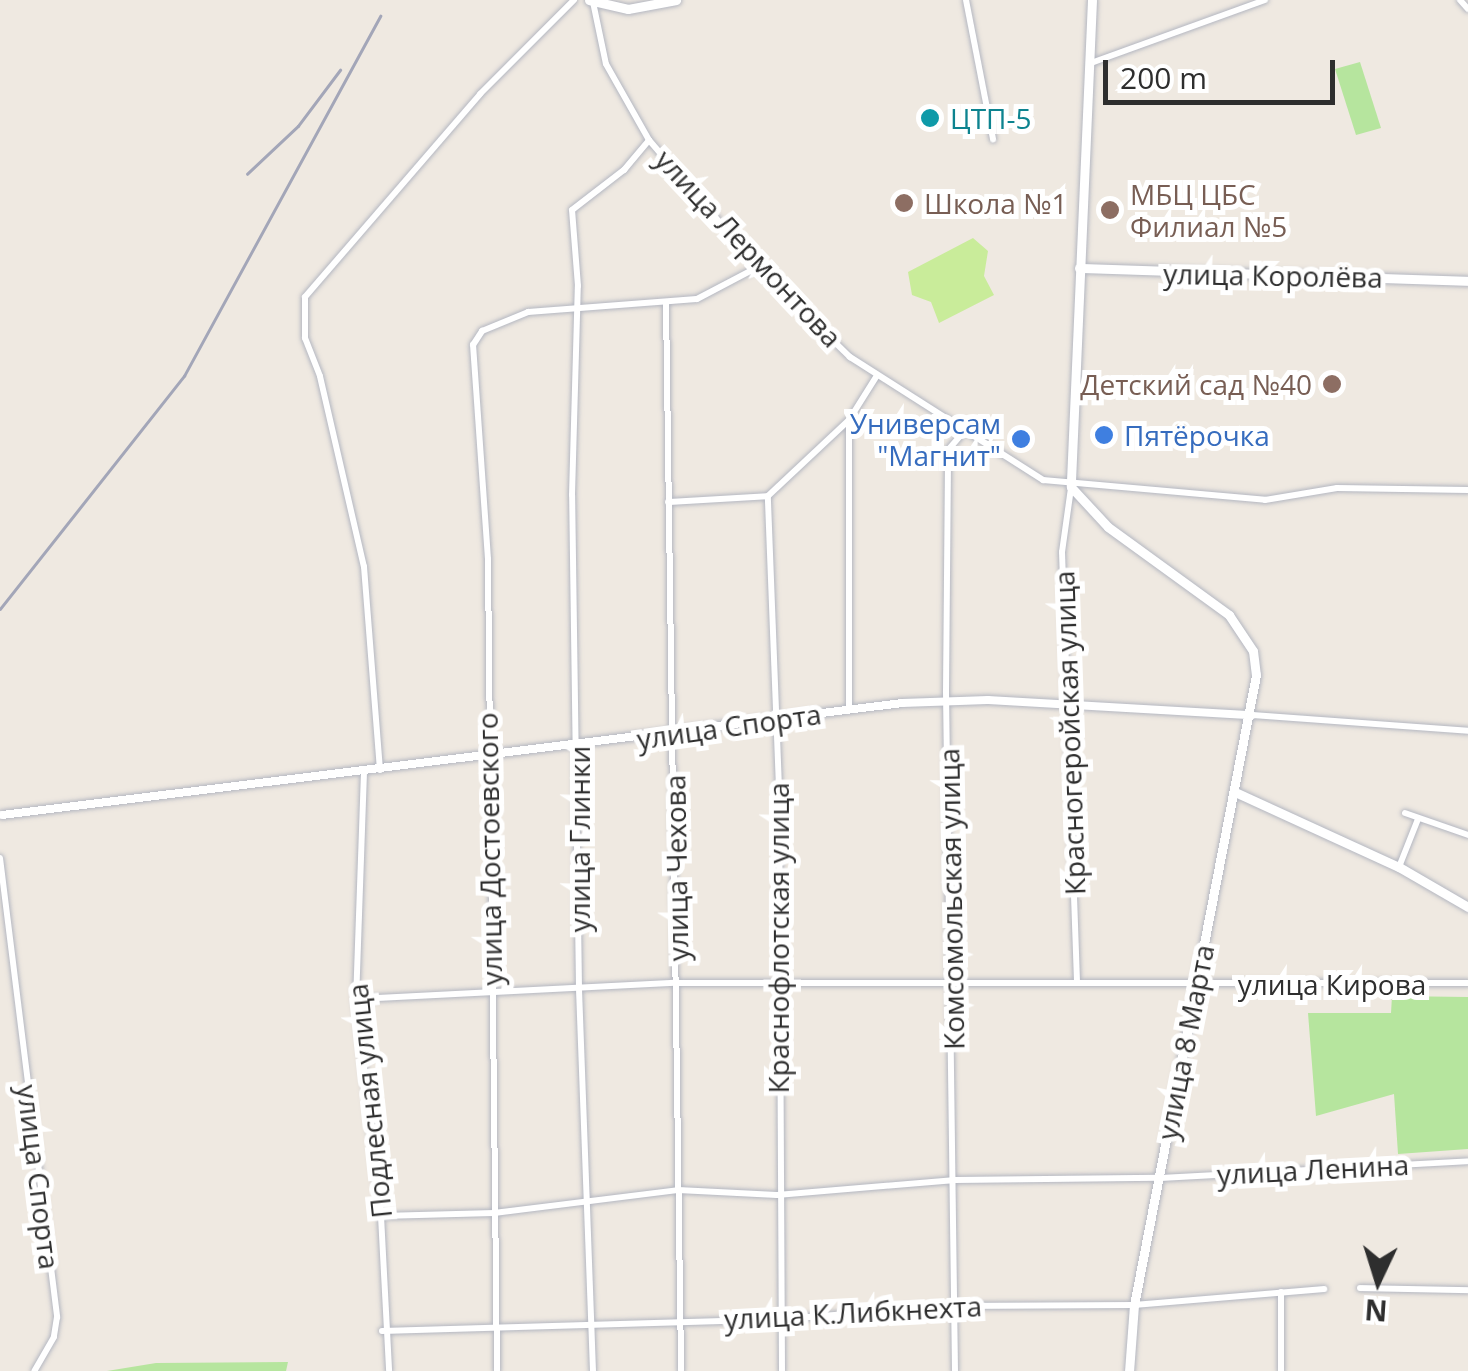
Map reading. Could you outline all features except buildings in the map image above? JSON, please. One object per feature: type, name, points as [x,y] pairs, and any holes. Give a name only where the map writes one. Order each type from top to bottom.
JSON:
[{"type":"main road","points":[[591,1],[628,9],[676,0]]},
{"type":"main road","points":[[1071,487],[1092,0]]},
{"type":"main road","name":"улица Королёва","points":[[1079,268],[1468,281]]},
{"type":"main road","name":"улица Лермонтова","points":[[1071,487],[1108,526],[1237,625],[1255,662],[1252,715]]},
{"type":"main road","name":"улица 8 Марта","points":[[1129,1371],[1134,1304],[1252,715]]},
{"type":"main road","points":[[1236,792],[1400,867],[1468,907]]},
{"type":"street","points":[[380,770],[364,566],[320,376],[305,338],[305,297],[480,94],[574,0]]},
{"type":"street","points":[[966,0],[993,140]]},
{"type":"street","points":[[1091,63],[1265,0]]},
{"type":"street","points":[[1460,0],[1468,8]]},
{"type":"street","name":"улица Лермонтова","points":[[591,1],[606,64],[649,140],[758,267],[876,377],[1043,480],[1071,487]]},
{"type":"street","name":"улица Глинки","points":[[593,1371],[579,988],[572,210],[624,170],[649,140]]},
{"type":"street","points":[[574,306],[666,304],[719,292],[758,267]]},
{"type":"street","name":"улица Чехова","points":[[666,304],[680,1371]]},
{"type":"street","name":"улица Достоевского","points":[[498,1371],[486,758],[488,558],[474,345],[482,331],[528,312],[574,306]]},
{"type":"street","points":[[668,502],[768,496],[849,420],[876,377]]},
{"type":"street","points":[[849,420],[849,709]]},
{"type":"street","name":"Комсомольская улица","points":[[955,1371],[954,984],[946,701],[948,450],[963,432]]},
{"type":"street","points":[[1071,487],[1265,500],[1319,489],[1468,490]]},
{"type":"street","name":"Красногеройская улица","points":[[1071,487],[1062,552],[1071,704],[1077,980]]},
{"type":"street","name":"Краснофлотская улица","points":[[768,496],[779,984],[782,1371]]},
{"type":"street","name":"улица Спорта","points":[[1,819],[578,747],[774,718],[946,701],[1071,704],[1468,731]]},
{"type":"street","name":"Подлесная улица","points":[[364,772],[356,998],[381,1216],[389,1371]]},
{"type":"street","points":[[1405,813],[1468,836]]},
{"type":"street","points":[[1400,867],[1418,819]]},
{"type":"street","name":"улица Спорта","points":[[0,858],[57,1317],[54,1337],[34,1371]]},
{"type":"street","name":"улица Кирова","points":[[356,998],[677,983],[954,984],[1077,980],[1196,986],[1468,984]]},
{"type":"street","name":"улица Ленина","points":[[381,1216],[494,1212],[678,1190],[778,1195],[955,1180],[1159,1178],[1468,1161]]},
{"type":"street","points":[[1360,1288],[1468,1290]]},
{"type":"street","name":"улица К.Либкнехта","points":[[385,1331],[680,1318],[782,1319],[953,1306],[1134,1304],[1324,1289]]},
{"type":"street","points":[[1281,1292],[1281,1371]]},
{"type":"green space","points":[[1360,62],[1381,128],[1356,135],[1335,69]]},
{"type":"green space","points":[[973,238],[988,251],[984,276],[994,295],[939,323],[931,302],[912,295],[908,272]]},
{"type":"green space","points":[[1392,996],[1468,997],[1468,1149],[1398,1154],[1394,1094],[1316,1116],[1308,1013],[1391,1013]]},
{"type":"green space","points":[[288,1362],[286,1371],[107,1371],[156,1363]]},
{"type":"railway","points":[[0,609],[184,376],[380,16]]},
{"type":"railway","points":[[247,174],[298,126],[340,70]]},
{"type":"place","name":"ЦТП-5","points":[[930,118]]},
{"type":"place","name":"Школа №1","points":[[904,203]]},
{"type":"place","name":"МБЦ ЦБС Филиал №5","points":[[1110,210]]},
{"type":"place","name":"Детский сад №40","points":[[1332,384]]},
{"type":"place","name":"Пятёрочка","points":[[1104,435]]},
{"type":"place","name":"Универсам \"Магнит\"","points":[[1021,439]]}]
